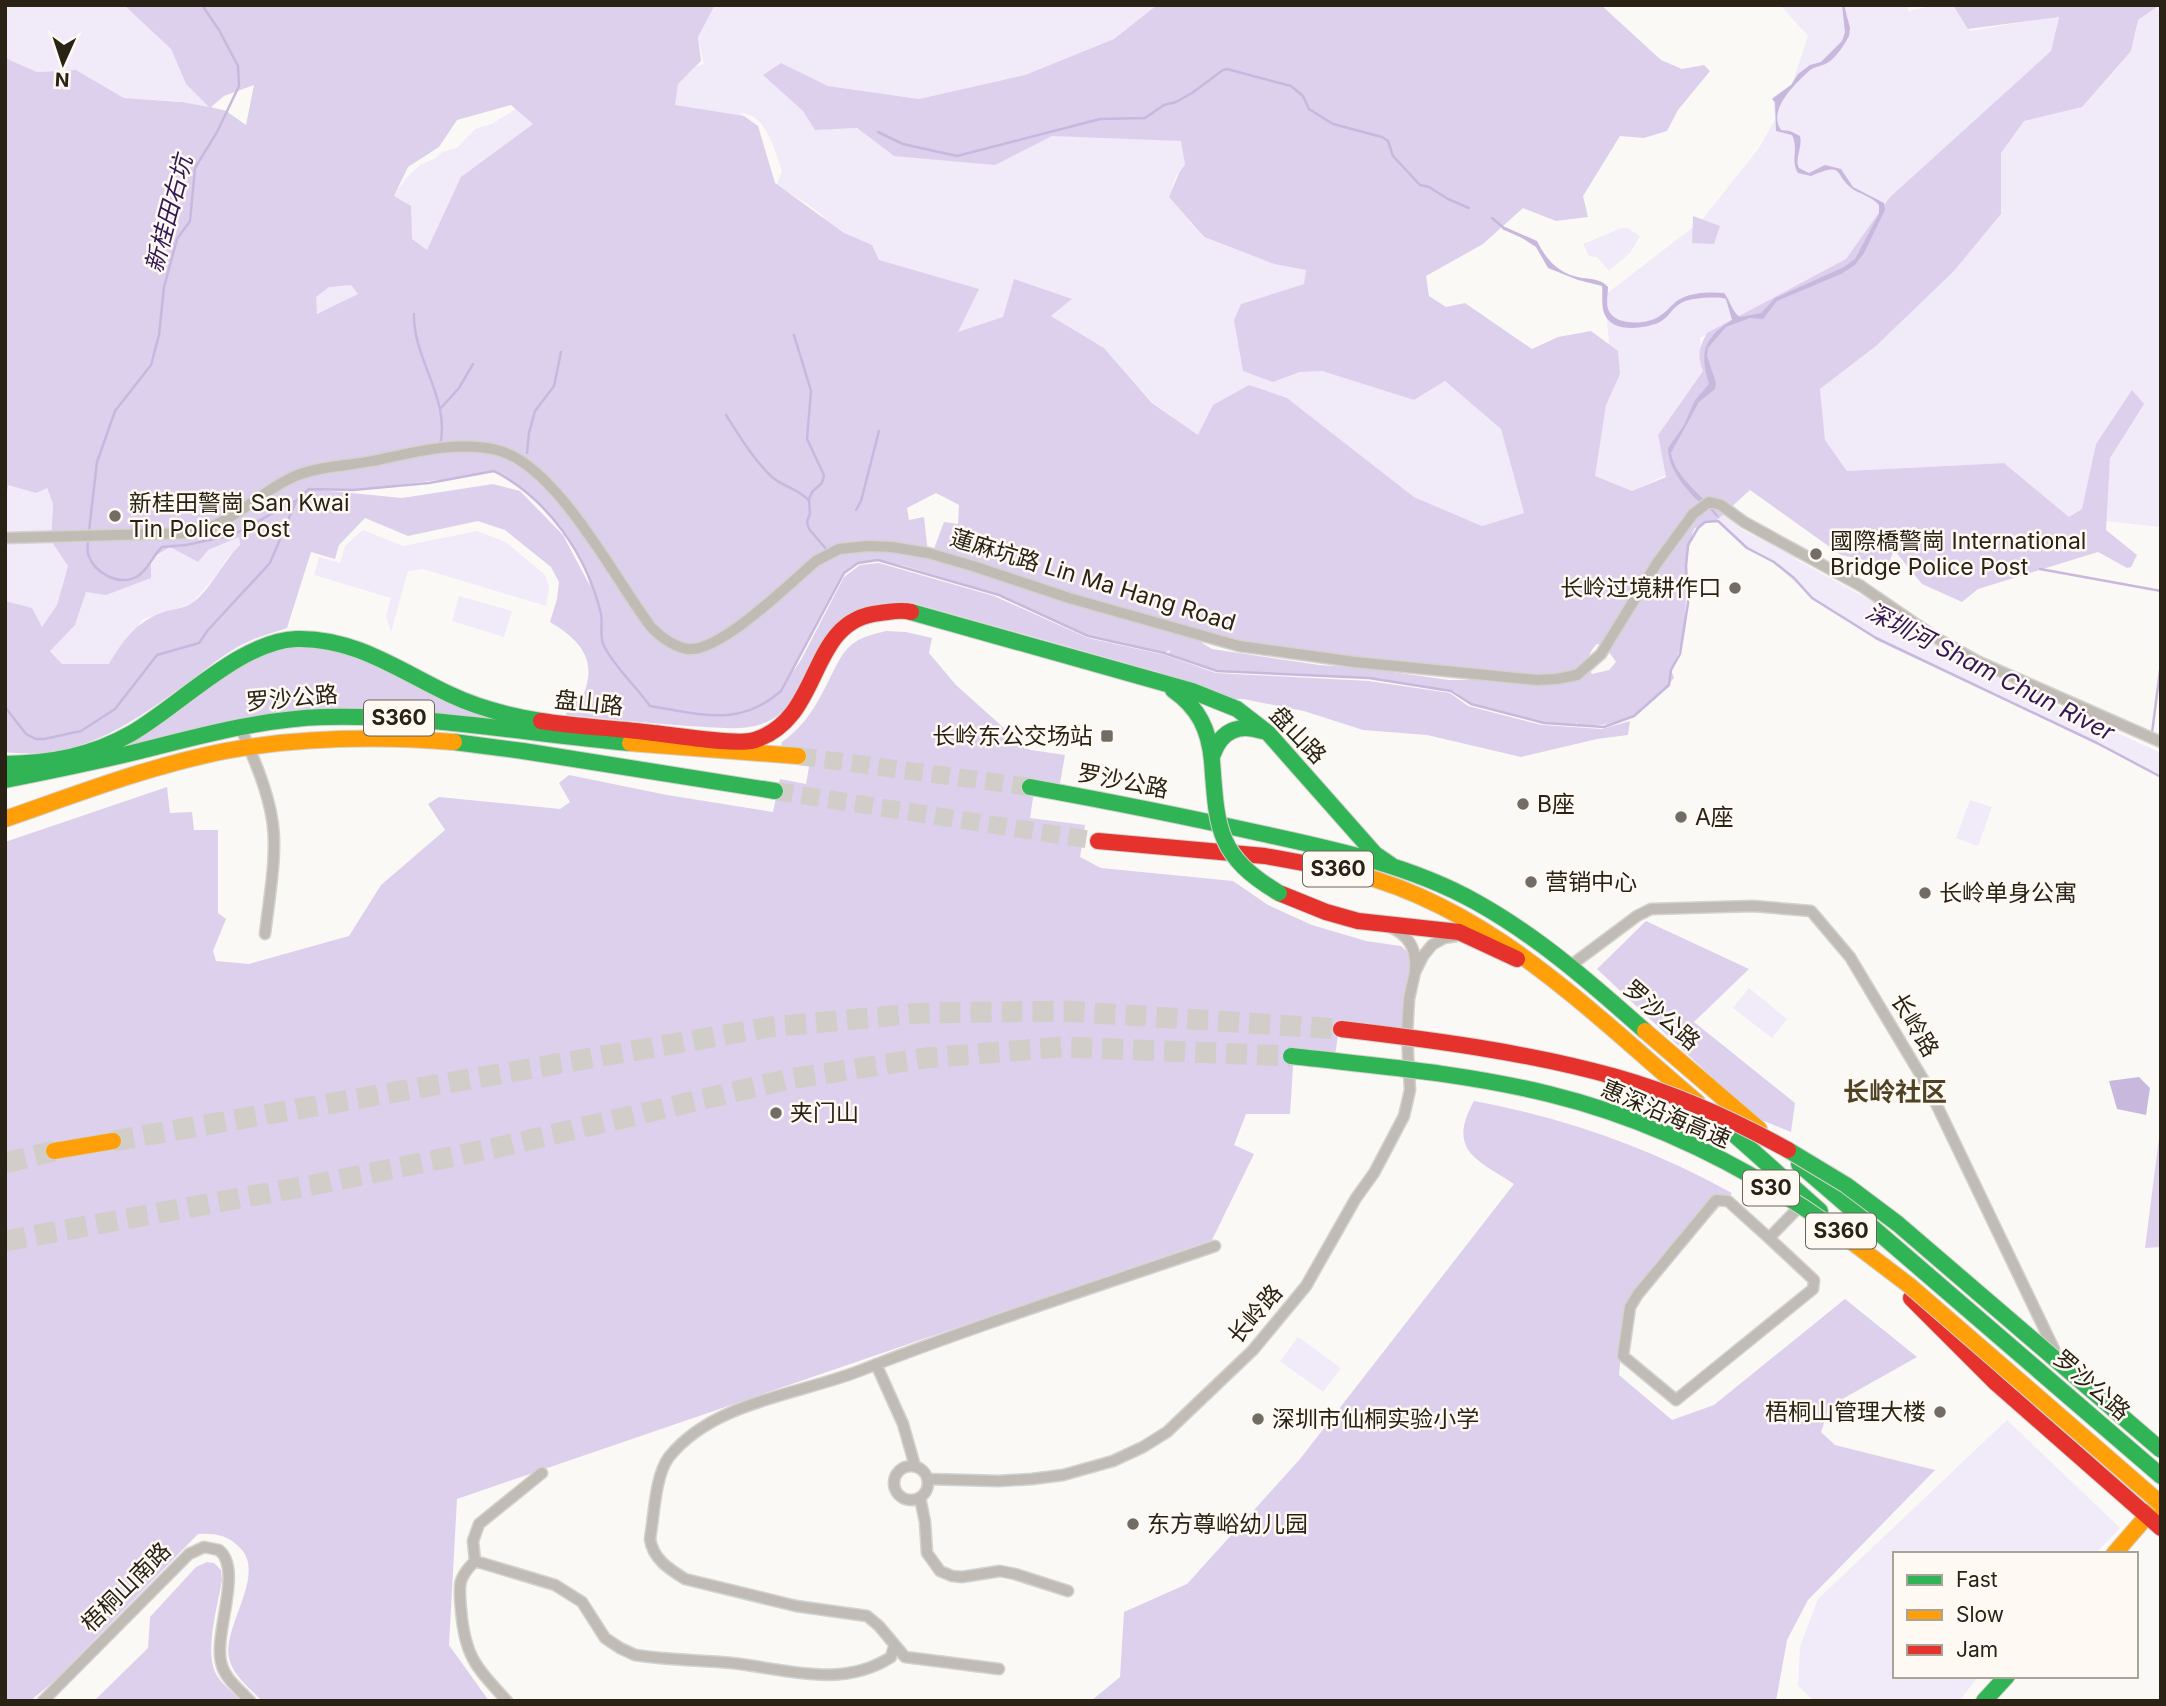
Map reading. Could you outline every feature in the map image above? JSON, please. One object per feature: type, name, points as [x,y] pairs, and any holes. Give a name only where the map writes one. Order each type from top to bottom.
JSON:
[{"type":"main road","name":"盘山路","points":[[5,764],[34,765],[60,761],[111,745],[155,719],[234,662],[273,643],[292,639],[330,640],[350,645],[450,695],[497,712],[552,722],[738,741],[767,738],[791,720],[800,708],[818,662],[837,634],[852,621],[868,613],[886,610],[926,614],[1143,676],[1225,703],[1248,716],[1268,733],[1375,853],[1393,866]]},
{"type":"main road","name":"盘山路","points":[[1143,676],[1175,691],[1195,707],[1206,725],[1216,816],[1225,847],[1233,859],[1252,877],[1279,893],[1326,912],[1366,922]]},
{"type":"main road","name":"罗沙公路","points":[[5,780],[86,764],[240,726],[296,718],[380,717],[461,723],[572,738],[798,756]]},
{"type":"main road","points":[[1212,761],[1217,741],[1234,728],[1248,726],[1268,733]]},
{"type":"main road","name":"罗沙公路","points":[[5,818],[189,760],[248,747],[309,740],[379,738],[442,741],[528,752],[775,792]]},
{"type":"main road","name":"罗沙公路","points":[[1030,787],[1115,802],[1322,846],[1424,877],[1476,902],[1541,943],[1570,966],[2081,1405],[2158,1477]]},
{"type":"main road","name":"罗沙公路","points":[[1098,841],[1326,866],[1382,881],[1426,898],[1458,913],[1504,942],[1551,978],[1808,1199],[1996,1383],[2121,1493],[2156,1508],[2161,1528]]},
{"type":"main road","points":[[1366,922],[1451,930],[1476,939],[1551,978]]},
{"type":"main road","name":"惠深沿海高速","points":[[1341,1028],[1535,1058],[1588,1069],[1677,1099],[1771,1142],[1828,1173],[1895,1222],[2029,1334],[2161,1450]]},
{"type":"main road","name":"惠深沿海高速","points":[[1291,1056],[1449,1076],[1582,1103],[1665,1134],[1749,1175],[1861,1247],[2156,1508]]},
{"type":"main road","points":[[54,1151],[113,1141]]},
{"type":"main road","points":[[2116,1552],[2156,1508],[2159,1496],[2158,1477]]},
{"type":"main road","points":[[2121,1493],[2142,1501],[2153,1496],[2158,1477]]},
{"type":"main road","points":[[1984,1701],[2005,1678]]},
{"type":"street","name":"蓮麻坑路 Lin Ma Hang Road","points":[[5,538],[179,535],[205,530],[223,522],[299,475],[429,449],[479,447],[499,450],[530,465],[549,482],[651,627],[661,637],[688,649],[709,645],[733,631],[827,555],[839,549],[868,546],[892,547],[932,555],[1069,598],[1239,646],[1343,661],[1547,680],[1577,675],[1601,654],[1657,563],[1693,514],[1706,504],[1721,505],[1744,522],[1861,586],[1938,639],[1977,661],[2161,742]]},
{"type":"street","points":[[240,726],[269,802],[273,822],[265,934]]},
{"type":"street","name":"长岭路","points":[[1570,966],[1637,916],[1651,909],[1753,905],[1811,911],[1850,957],[1929,1089],[2081,1405]]},
{"type":"street","name":"长岭路","points":[[1366,922],[1392,928],[1408,940],[1414,952],[1415,972]]},
{"type":"street","name":"长岭路","points":[[928,1479],[1032,1479],[1076,1472],[1113,1461],[1167,1432],[1253,1350],[1306,1286],[1356,1198],[1374,1173],[1406,1109],[1410,1083],[1407,1035],[1410,992],[1415,972],[1427,950],[1438,940],[1452,936],[1476,939]]},
{"type":"street","points":[[1769,1238],[1808,1199]]},
{"type":"street","points":[[1716,1200],[1728,1201],[1769,1238],[1814,1280],[1813,1289],[1676,1400],[1623,1356],[1630,1307],[1716,1200]]},
{"type":"street","points":[[999,1669],[919,1661],[905,1657],[867,1616],[796,1606],[685,1580],[652,1551],[650,1539],[663,1468],[669,1458],[710,1422],[723,1415],[1215,1246]]},
{"type":"street","points":[[876,1364],[902,1424],[915,1466],[925,1473],[928,1479],[926,1491],[914,1501],[901,1498],[893,1483],[897,1472],[902,1468],[915,1466]]},
{"type":"street","points":[[507,1701],[479,1669],[463,1637],[459,1584],[461,1575],[475,1560],[473,1541],[479,1524],[542,1474]]},
{"type":"street","points":[[919,1498],[925,1522],[927,1553],[940,1572],[962,1577],[1000,1571],[1015,1573],[1069,1591]]},
{"type":"street","name":"梧桐山南路","points":[[43,1701],[189,1554],[205,1547],[219,1550],[227,1560],[221,1662],[229,1679],[250,1701]]},
{"type":"street","points":[[475,1560],[555,1585],[582,1602],[605,1638],[635,1655],[734,1663],[821,1676],[847,1675],[876,1667],[891,1657],[894,1646]]},
{"type":"shaded area","points":[[5,5],[124,5],[171,49],[186,84],[211,108],[177,101],[124,98],[76,70],[37,72],[5,58]]},
{"type":"shaded area","points":[[124,5],[715,5],[698,37],[701,61],[678,84],[675,105],[744,116],[758,126],[775,183],[844,233],[872,245],[879,260],[979,289],[958,332],[1003,317],[1014,279],[1072,299],[1051,316],[1104,348],[1152,403],[1198,435],[1213,405],[1249,385],[1287,398],[1414,497],[1482,526],[1524,513],[1501,429],[1445,381],[1414,400],[1322,371],[1300,372],[1273,382],[1243,371],[1234,320],[1241,304],[1304,284],[1306,270],[1274,264],[1204,237],[1169,197],[1185,164],[1181,141],[1052,136],[995,165],[894,156],[857,128],[815,130],[803,111],[763,75],[781,63],[828,86],[919,99],[1025,75],[1114,39],[1157,5],[1601,5],[1661,60],[1682,69],[1704,65],[1710,71],[1678,110],[1667,131],[1644,138],[1620,136],[1583,196],[1588,217],[1556,221],[1523,208],[1483,244],[1426,276],[1429,296],[1446,307],[1465,303],[1532,349],[1558,337],[1591,331],[1618,351],[1620,374],[1606,405],[1595,476],[1632,491],[1666,477],[1658,435],[1703,371],[1700,352],[1707,333],[1846,259],[1890,197],[2051,51],[2059,17],[1968,29],[1953,5],[2160,5],[2138,20],[2131,51],[2082,107],[2024,121],[2001,153],[2001,214],[1954,271],[1875,347],[1820,389],[1825,440],[1847,471],[2004,463],[2069,517],[2082,509],[2096,444],[2132,390],[2144,404],[2110,458],[2106,530],[2137,555],[2131,567],[2127,568],[2098,552],[1978,589],[1962,602],[1922,584],[1894,550],[1888,565],[1841,555],[1750,490],[1716,521],[1705,522],[1694,529],[1687,564],[1683,635],[1671,670],[1674,678],[1653,700],[1632,716],[1595,726],[1579,726],[1576,722],[1577,726],[1546,723],[1471,704],[1454,691],[1369,678],[1217,671],[1168,654],[1171,650],[1164,653],[1109,642],[1071,629],[990,592],[878,560],[850,567],[843,575],[792,673],[844,577],[860,565],[879,563],[994,596],[1088,638],[1165,655],[1216,673],[1369,681],[1450,693],[1468,706],[1542,725],[1602,729],[1630,721],[1628,735],[1597,739],[1521,757],[1427,735],[1363,730],[1304,711],[1243,699],[1225,699],[1161,673],[913,603],[870,606],[841,623],[819,650],[786,707],[778,716],[758,725],[718,728],[566,715],[568,702],[581,700],[586,687],[588,664],[579,645],[550,622],[559,582],[551,567],[505,530],[478,521],[408,536],[365,518],[339,545],[335,559],[311,552],[287,628],[238,647],[153,707],[109,734],[60,750],[5,752],[5,601],[32,608],[42,627],[57,605],[68,566],[51,541],[53,504],[47,488],[36,493],[8,485],[5,503],[5,58],[37,72],[76,70],[124,98],[182,102],[209,107],[186,84],[171,49]],"holes":[[[254,85],[246,125],[226,111],[211,107],[224,96]],[[511,105],[533,124],[461,177],[427,250],[412,239],[411,206],[394,196],[408,167],[439,147],[457,120]],[[351,285],[358,294],[317,314],[316,297],[329,287]],[[487,471],[502,476],[519,486],[551,516],[577,553],[590,586],[563,535],[520,491],[493,484],[402,498],[321,490],[357,490],[479,475]],[[936,493],[959,505],[958,524],[944,522],[932,554],[928,553],[924,517],[909,520],[907,508]],[[239,537],[240,545],[199,598],[189,605],[152,617],[137,627],[109,664],[62,664],[50,651],[75,625],[86,592],[106,595],[151,578],[151,559],[170,547],[198,562],[208,550]],[[1205,637],[1339,656],[1539,677],[1537,680],[1449,680],[1212,649],[1202,643]],[[1597,644],[1604,645],[1616,662],[1609,670],[1592,674],[1588,662],[1591,651]]]},
{"type":"shaded area","points":[[715,5],[1157,5],[1114,39],[1025,75],[919,99],[828,86],[781,63],[815,130],[857,128],[894,156],[1049,133],[1182,141],[1185,164],[1176,176],[1169,197],[1203,237],[1274,264],[1306,270],[1304,284],[1241,304],[1273,382],[1300,372],[1322,371],[1414,400],[1445,381],[1501,429],[1524,513],[1482,526],[1414,497],[1292,402],[1198,435],[1153,403],[1104,348],[1051,316],[1071,300],[957,333],[978,290],[517,456],[292,314],[386,206],[406,178],[420,165],[436,158],[442,152],[457,148],[475,129],[492,124],[522,105],[687,75],[697,66],[704,64],[698,37]],"holes":[[[740,113],[749,115],[763,126],[772,144],[782,171],[776,186],[827,219],[768,192],[762,140]]]},
{"type":"shaded area","points":[[1780,5],[1907,5],[1909,11],[1935,5],[1953,5],[1970,31],[2059,16],[2051,51],[1890,197],[1864,253],[1710,366],[1695,400],[1717,329],[1700,338],[1703,371],[1658,435],[1666,475],[1630,492],[1594,476],[1618,352],[1609,345],[1605,295],[1701,221],[1759,148],[1775,120],[1773,97],[1792,84],[1808,36]]},
{"type":"shaded area","points":[[1842,5],[1850,28],[1849,36],[1832,59],[1809,71],[1790,90],[1780,106],[1778,122],[1781,130],[1800,136],[1797,160],[1799,168],[1809,173],[1825,165],[1841,169],[1853,187],[1884,203],[1885,210],[1864,253],[1855,265],[1841,274],[1777,301],[1763,319],[1750,318],[1726,327],[1708,348],[1707,356],[1716,383],[1715,389],[1699,402],[1671,453],[1685,480],[1720,518],[1696,499],[1680,481],[1670,462],[1668,448],[1684,425],[1695,400],[1709,384],[1704,363],[1706,347],[1715,333],[1732,320],[1726,299],[1687,301],[1679,304],[1658,323],[1636,328],[1620,327],[1613,324],[1604,313],[1602,286],[1548,268],[1536,247],[1502,229],[1505,227],[1537,241],[1545,255],[1560,270],[1605,284],[1608,287],[1607,306],[1612,315],[1617,319],[1632,322],[1656,318],[1679,299],[1703,293],[1724,293],[1740,317],[1761,313],[1775,298],[1844,267],[1855,259],[1879,214],[1879,205],[1854,190],[1835,170],[1811,176],[1798,173],[1794,140],[1792,135],[1776,131],[1775,102],[1772,99],[1791,85],[1798,74],[1810,65],[1821,62],[1842,41],[1845,32]]},
{"type":"shaded area","points":[[2161,5],[2161,527],[2069,517],[2004,463],[1847,471],[1825,440],[1820,389],[1872,350],[1954,271],[2001,214],[2001,153],[2020,122],[2131,51],[2138,20]]},
{"type":"shaded area","points":[[1693,216],[1720,226],[1714,244],[1692,243]]},
{"type":"shaded area","points":[[1627,228],[1640,236],[1630,253],[1609,271],[1597,257],[1589,256],[1583,244]]},
{"type":"shaded area","points":[[7,484],[36,493],[46,487],[53,504],[51,541],[68,566],[57,605],[42,628],[5,602]]},
{"type":"shaded area","points":[[1723,514],[1744,531],[1794,555],[1797,560],[1868,599],[1939,647],[2018,688],[2161,753],[2161,777],[1880,642],[1812,598],[1775,564],[1747,548],[1720,523],[1718,520]]},
{"type":"shaded area","points":[[363,530],[403,546],[477,531],[506,542],[545,575],[549,587],[546,606],[423,569],[408,571],[391,632],[386,616],[391,598],[314,575],[319,557],[340,563],[345,546]]},
{"type":"shaded area","points":[[239,536],[240,545],[191,604],[143,619],[110,666],[62,664],[50,650],[76,622],[86,591],[150,578],[152,560],[170,547],[196,561],[207,550]]},
{"type":"shaded area","points":[[459,596],[512,611],[504,637],[452,621]]},
{"type":"shaded area","points":[[886,631],[932,638],[929,653],[956,685],[1014,737],[1013,743],[1031,750],[1065,755],[1058,794],[1034,791],[1030,818],[1085,825],[1080,857],[1101,868],[1233,881],[1268,905],[1312,925],[1366,941],[1401,946],[1412,956],[1404,1032],[1340,1022],[1335,1055],[1294,1052],[1290,1114],[1246,1114],[1234,1145],[1254,1154],[1212,1240],[457,1499],[449,1645],[489,1701],[262,1701],[238,1676],[229,1658],[232,1631],[247,1584],[249,1570],[246,1557],[229,1539],[198,1534],[53,1682],[30,1701],[5,1701],[5,842],[167,787],[170,813],[192,812],[194,830],[218,830],[218,913],[226,919],[213,951],[216,961],[249,964],[349,936],[381,885],[445,830],[428,804],[439,797],[560,809],[570,802],[559,783],[569,775],[667,795],[773,812],[780,779],[806,784],[810,761],[779,756],[782,742],[810,713],[847,649],[863,638]]},
{"type":"shaded area","points":[[291,646],[325,646],[349,652],[444,699],[544,726],[401,713],[119,747],[237,668],[272,650]]},
{"type":"shaded area","points":[[1970,800],[1992,807],[1978,846],[1956,838]]},
{"type":"shaded area","points":[[1646,921],[1749,969],[1694,1022],[1795,1103],[1791,1132],[1754,1117],[1597,969]]},
{"type":"shaded area","points":[[1749,988],[1787,1019],[1772,1038],[1733,1008]]},
{"type":"shaded area","points":[[2139,1077],[2150,1088],[2146,1115],[2117,1109],[2109,1081]]},
{"type":"shaded area","points":[[1474,1101],[1541,1116],[1606,1136],[1670,1162],[1732,1193],[1625,1310],[1619,1375],[1672,1420],[1714,1405],[1845,1299],[1917,1357],[1830,1406],[1821,1432],[1835,1445],[1935,1470],[1808,1600],[1787,1640],[1776,1701],[1091,1701],[1120,1677],[1124,1612],[1187,1584],[1300,1459],[1514,1184],[1478,1160],[1465,1143],[1463,1132],[1466,1118]]},
{"type":"shaded area","points":[[2161,1122],[2161,1247],[2145,1248]]},
{"type":"shaded area","points":[[1298,1337],[1341,1368],[1323,1392],[1280,1361]]},
{"type":"shaded area","points":[[2007,1420],[2120,1528],[2097,1552],[1893,1552],[1893,1678],[1977,1678],[1959,1701],[1814,1701],[1798,1686],[1800,1646],[1818,1599]]},
{"type":"shaded area","points":[[207,1562],[214,1563],[221,1570],[222,1580],[213,1627],[212,1663],[220,1680],[241,1701],[94,1701],[148,1648],[150,1617],[196,1567]]},
{"type":"waterway","name":"新桂田右坑","points":[[89,531],[97,462],[115,411],[151,365],[159,335],[164,287],[177,239],[190,221],[195,168],[217,132],[239,86],[238,66],[202,5]]},
{"type":"waterway","points":[[878,132],[903,144],[957,156],[1100,119],[1145,118],[1164,105],[1192,93],[1227,69],[1291,86],[1303,96],[1309,109],[1333,124],[1382,137],[1388,141],[1393,156],[1420,185],[1469,208]]},
{"type":"waterway","points":[[1492,218],[1505,229]]},
{"type":"waterway","points":[[414,314],[419,347],[440,412],[440,445]]},
{"type":"waterway","points":[[794,335],[811,391],[807,439],[824,475],[822,483],[809,499],[810,513],[807,522],[809,529],[827,550]]},
{"type":"waterway","points":[[527,453],[535,411],[554,386],[561,352]]},
{"type":"waterway","points":[[441,408],[459,388],[473,364]]},
{"type":"waterway","points":[[726,415],[765,470],[809,501]]},
{"type":"waterway","points":[[856,510],[861,501],[879,431]]},
{"type":"waterway","name":"深圳河 Sham Chun River","points":[[5,707],[26,734],[36,739],[81,731],[115,709],[157,655],[199,643],[270,563],[296,501],[309,489],[353,490],[429,483],[494,471],[532,497],[548,513],[575,550],[595,592],[601,614],[604,646],[650,706],[719,715],[735,714],[765,703],[781,691],[844,573],[858,563],[878,560],[999,595],[1088,636],[1164,653],[1217,671],[1369,678],[1451,691],[1471,704],[1544,723],[1604,727],[1634,716],[1669,685],[1671,670],[1680,654],[1688,603],[1688,545],[1705,522],[1718,521],[1747,548],[1774,562],[1794,578],[1812,598],[1876,638],[2097,743],[2161,777]]},
{"type":"waterway","points":[[88,538],[88,554],[101,572],[115,579],[131,579],[142,573],[162,547],[233,535],[295,501]]},
{"type":"waterway","points":[[2040,569],[2161,591]]},
{"type":"waterway","points":[[2152,733],[2161,663]]},
{"type":"tunnel","points":[[798,756],[1030,787]]},
{"type":"tunnel","points":[[775,791],[1098,841]]},
{"type":"tunnel","points":[[113,1141],[770,1027],[922,1013],[1064,1011],[1341,1029]]},
{"type":"tunnel","points":[[5,1241],[328,1182],[499,1147],[789,1079],[926,1058],[1062,1047],[1291,1056]]},
{"type":"tunnel","points":[[5,1163],[54,1151]]},
{"type":"traffic: fast","points":[[911,612],[1192,691],[1237,709],[1268,733],[1375,854],[1391,865]]},
{"type":"traffic: fast","points":[[5,764],[71,757],[117,741],[151,721],[233,662],[275,642],[296,639],[317,640],[357,649],[471,703],[541,721]]},
{"type":"traffic: fast","points":[[1173,690],[1190,704],[1201,721],[1212,761]]},
{"type":"traffic: fast","points":[[5,780],[231,729],[300,718],[400,719],[630,743]]},
{"type":"traffic: fast","points":[[1213,754],[1216,746],[1232,731],[1246,728],[1262,731]]},
{"type":"traffic: fast","points":[[454,742],[775,791]]},
{"type":"traffic: fast","points":[[1212,761],[1216,805],[1224,839],[1243,866],[1279,893]]},
{"type":"traffic: fast","points":[[1030,787],[1315,845],[1425,878],[1476,902],[1522,930],[1585,979],[1645,1031]]},
{"type":"traffic: fast","points":[[1291,1056],[1485,1081],[1587,1104],[1662,1132],[1734,1166],[1835,1229]]},
{"type":"traffic: fast","points":[[1718,1120],[1820,1211]]},
{"type":"traffic: fast","points":[[1788,1150],[1846,1185],[1898,1224],[2161,1450]]},
{"type":"traffic: fast","points":[[1799,1164],[2161,1476]]},
{"type":"traffic: fast","points":[[1984,1701],[2005,1678]]},
{"type":"traffic: slow","points":[[5,819],[141,773],[197,757],[253,746],[339,739],[454,742]]},
{"type":"traffic: slow","points":[[630,743],[798,756]]},
{"type":"traffic: slow","points":[[1336,869],[1389,884],[1439,905],[1485,931],[1573,995],[1697,1102]]},
{"type":"traffic: slow","points":[[1645,1031],[1759,1129]]},
{"type":"traffic: slow","points":[[54,1151],[113,1141]]},
{"type":"traffic: slow","points":[[1835,1229],[1910,1286],[2161,1504]]},
{"type":"traffic: slow","points":[[2116,1552],[2154,1508]]},
{"type":"traffic: jam","points":[[541,721],[720,741],[755,740],[777,728],[794,711],[826,650],[839,633],[856,620],[880,613],[911,612]]},
{"type":"traffic: jam","points":[[1098,841],[1265,856],[1336,869]]},
{"type":"traffic: jam","points":[[1279,893],[1326,912],[1358,921],[1459,932],[1517,959]]},
{"type":"traffic: jam","points":[[1341,1029],[1514,1054],[1616,1077],[1661,1091],[1704,1109],[1788,1150]]},
{"type":"traffic: jam","points":[[1911,1298],[1996,1383],[2161,1528]]},
{"type":"place","name":"新桂田警崗 San Kwai Tin Police Post","points":[[115,516]]},
{"type":"place","name":"國際橋警崗 International Bridge Police Post","points":[[1816,554]]},
{"type":"place","name":"长岭过境耕作口","points":[[1735,588]]},
{"type":"place","name":"长岭东公交场站","points":[[1107,736]]},
{"type":"place","name":"B座","points":[[1523,804]]},
{"type":"place","name":"A座","points":[[1681,817]]},
{"type":"place","name":"营销中心","points":[[1531,882]]},
{"type":"place","name":"长岭单身公寓","points":[[1925,893]]},
{"type":"place","name":"夹门山","points":[[776,1113]]},
{"type":"place","name":"梧桐山管理大楼","points":[[1940,1412]]},
{"type":"place","name":"深圳市仙桐实验小学","points":[[1258,1419]]},
{"type":"place","name":"东方尊峪幼儿园","points":[[1133,1524]]},
{"type":"district","name":"长岭社区","points":[[1895,1092]]}]
